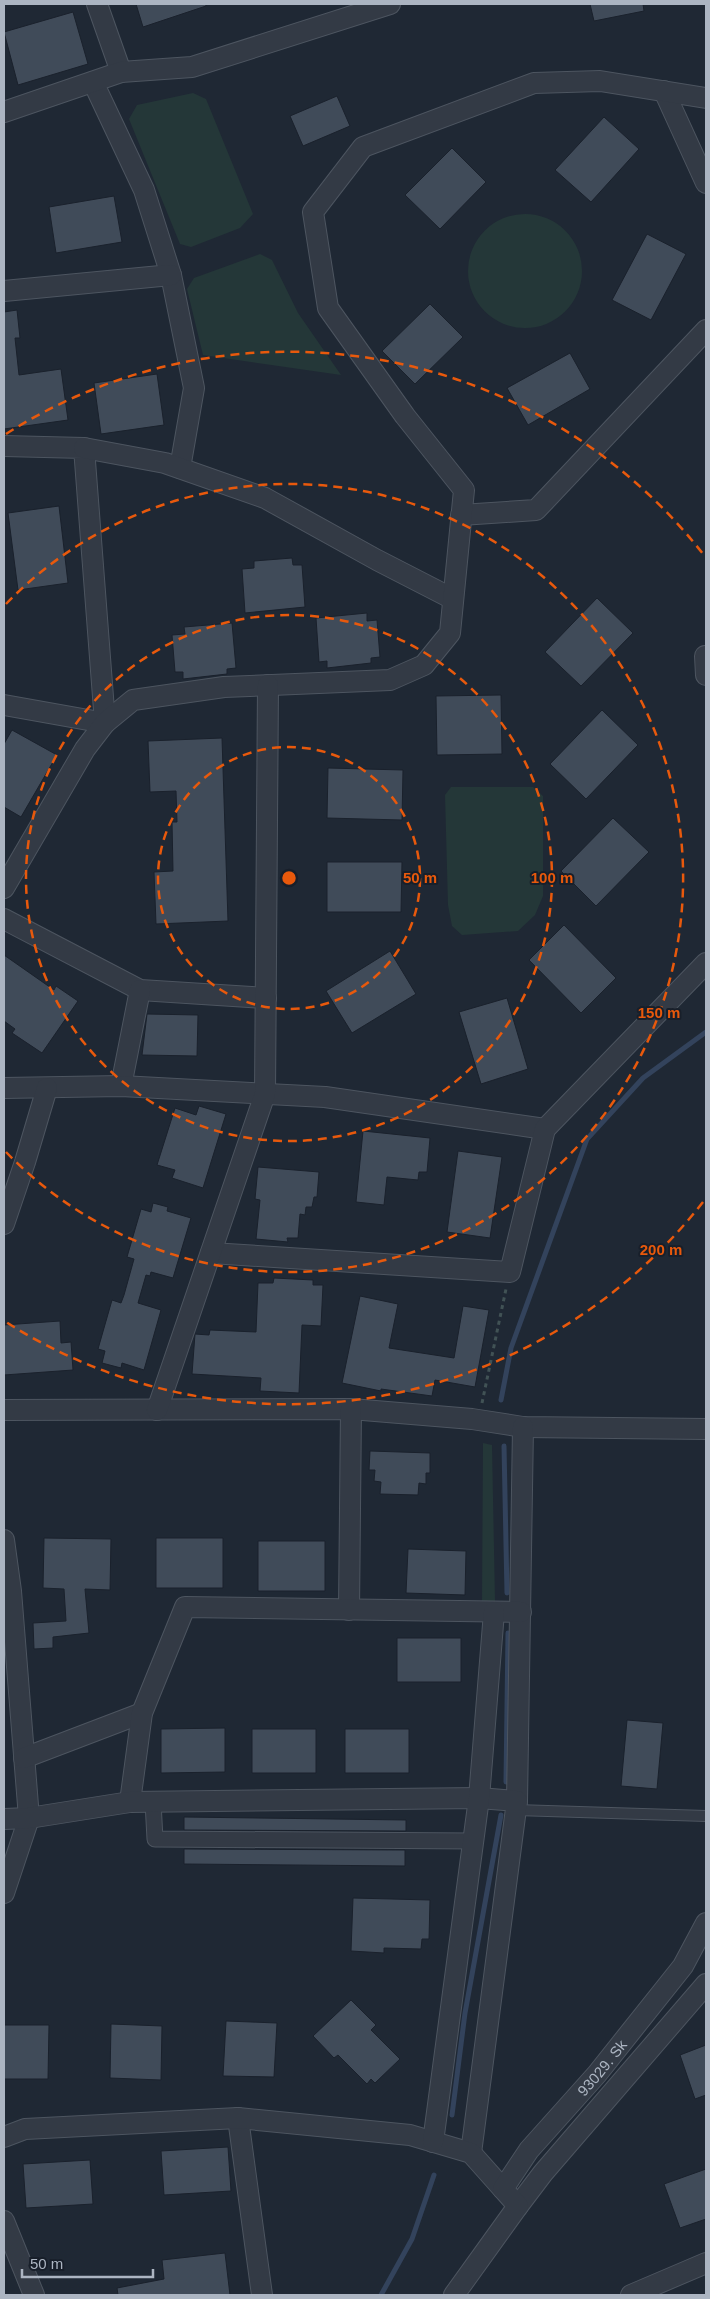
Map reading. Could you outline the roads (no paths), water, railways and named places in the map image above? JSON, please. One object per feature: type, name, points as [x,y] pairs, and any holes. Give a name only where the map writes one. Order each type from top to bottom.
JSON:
[{"type":"street","points":[[97,4],[121,72]]},
{"type":"street","points":[[4,112],[121,72],[192,67],[390,4]]},
{"type":"street","points":[[4,888],[85,749],[105,722],[133,700],[224,687],[390,680],[424,665],[450,633],[464,490],[405,416],[328,308],[314,212],[363,147],[534,83],[600,81],[706,98]]},
{"type":"street","points":[[93,82],[144,190],[171,275],[194,388],[180,468]]},
{"type":"street","points":[[664,91],[706,183]]},
{"type":"street","points":[[4,291],[171,275]]},
{"type":"street","points":[[461,515],[536,510],[706,330]]},
{"type":"street","points":[[4,446],[84,448],[165,463],[180,468],[265,498],[377,560],[454,599]]},
{"type":"street","points":[[84,448],[105,722]]},
{"type":"street","points":[[705,656],[706,675]]},
{"type":"street","points":[[157,1410],[265,1094],[268,685]]},
{"type":"street","points":[[4,705],[105,722]]},
{"type":"street","points":[[4,918],[140,990],[266,998]]},
{"type":"street","points":[[210,1253],[510,1272],[545,1129],[706,963]]},
{"type":"street","points":[[120,1086],[140,990]]},
{"type":"street","points":[[4,1088],[120,1086],[324,1097],[545,1129]]},
{"type":"street","points":[[4,1224],[47,1088]]},
{"type":"street","points":[[349,1610],[351,1409]]},
{"type":"street","points":[[4,1410],[351,1409],[478,1420],[523,1427],[706,1429]]},
{"type":"street","points":[[471,2153],[517,1806],[523,1427]]},
{"type":"street","points":[[4,1540],[11,1591],[29,1818],[4,1893]]},
{"type":"street","points":[[130,1802],[142,1713],[185,1607],[521,1612]]},
{"type":"street","points":[[433,2142],[479,1798],[494,1612]]},
{"type":"street","points":[[24,1758],[142,1713]]},
{"type":"street","points":[[4,1819],[29,1818],[130,1802],[479,1798],[517,1806]]},
{"type":"street","points":[[153,1802],[155,1839],[474,1841]]},
{"type":"street","name":"93029. Sk","points":[[503,2189],[529,2150],[597,2074],[683,1966],[699,1952],[706,1923]]},
{"type":"street","name":"93029. Sk","points":[[454,2295],[543,2173],[706,1984]]},
{"type":"street","points":[[597,2074],[615,2090]]},
{"type":"street","points":[[238,2118],[262,2295]]},
{"type":"street","points":[[4,2137],[25,2129],[238,2118],[410,2135],[471,2153],[518,2206]]},
{"type":"street","points":[[4,2221],[34,2295]]},
{"type":"street","points":[[631,2295],[706,2263]]},
{"type":"lane","points":[[517,1806],[706,1816]]},
{"type":"waterway","points":[[501,1400],[511,1348],[587,1139],[643,1078],[706,1032]]},
{"type":"waterway","points":[[504,1446],[507,1593]]},
{"type":"waterway","points":[[506,1782],[508,1633]]},
{"type":"waterway","points":[[452,2115],[465,2013],[501,1815]]},
{"type":"waterway","points":[[381,2295],[412,2239],[434,2175]]}]
